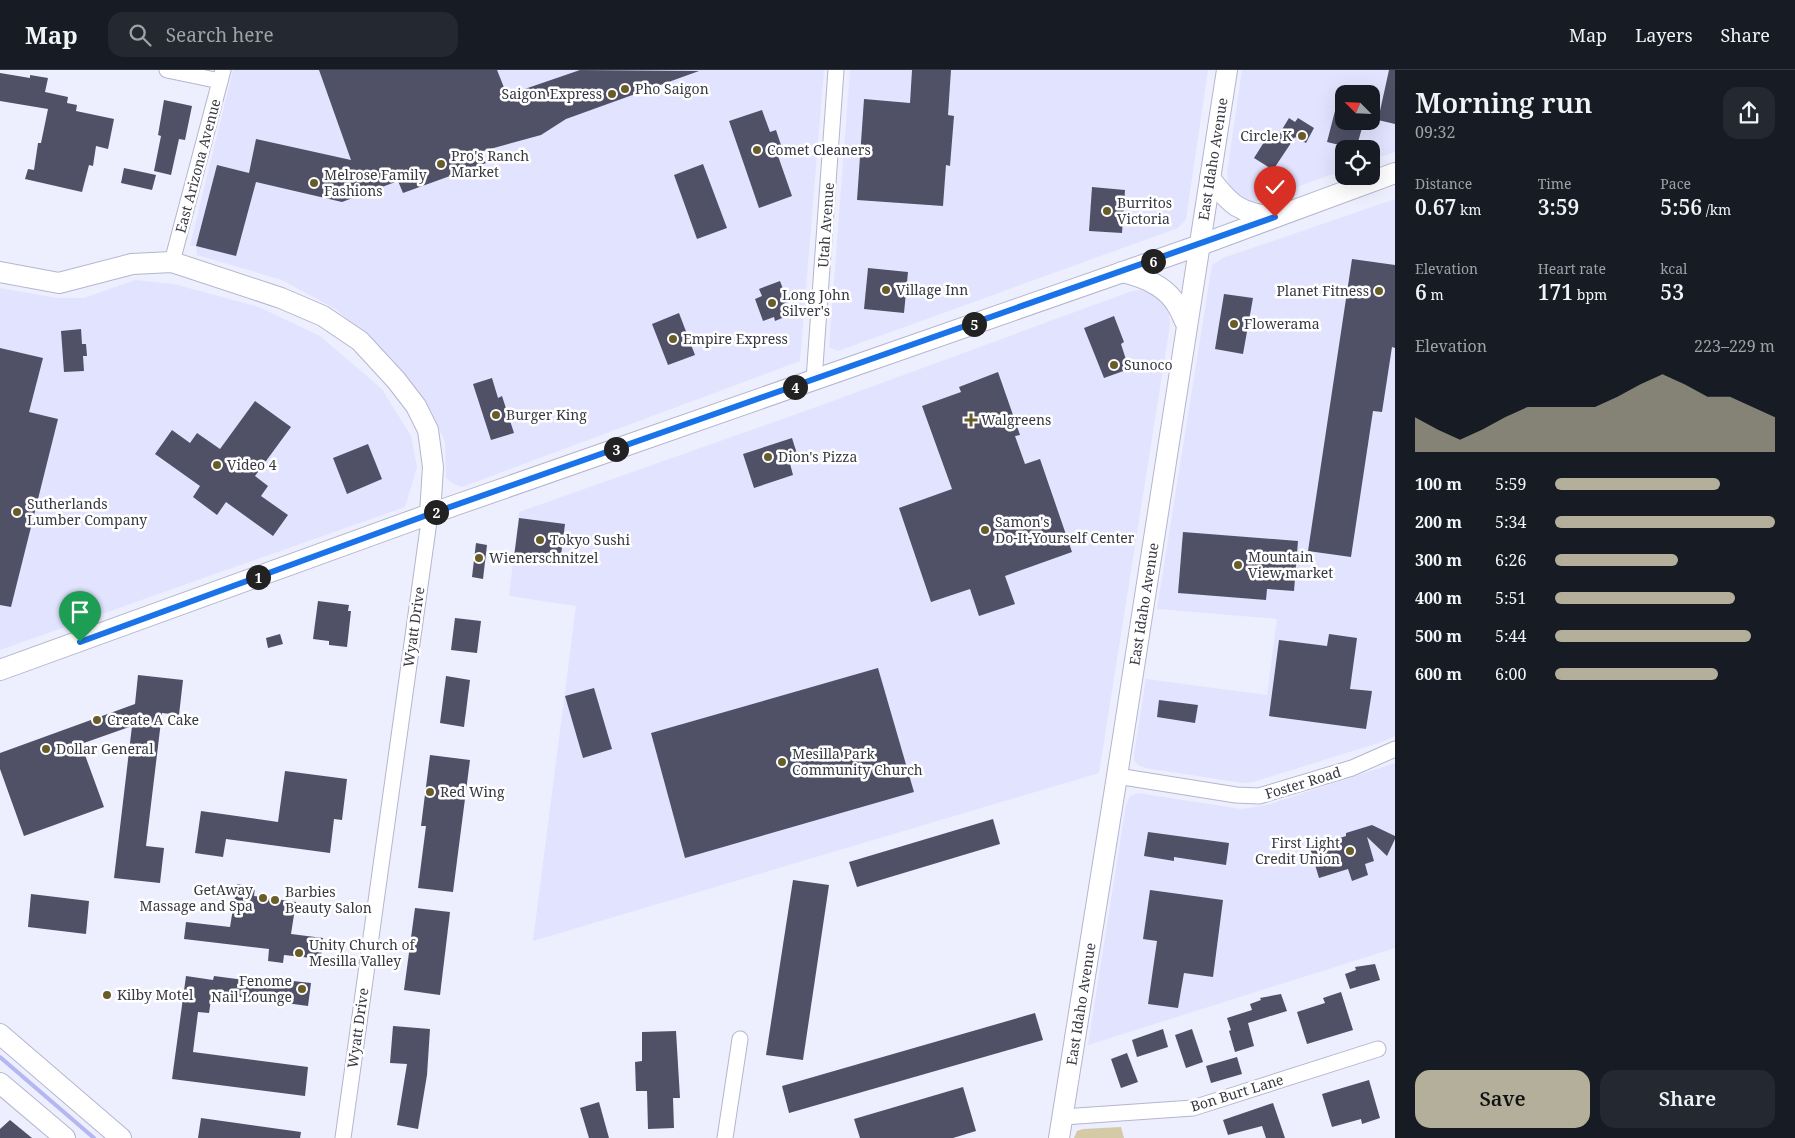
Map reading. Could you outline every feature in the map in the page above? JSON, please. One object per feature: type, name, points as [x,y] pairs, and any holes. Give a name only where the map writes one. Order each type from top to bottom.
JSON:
[{"type":"main road","name":"East Idaho Avenue","points":[[1059,1138],[1227,70]]},
{"type":"main road","points":[[0,670],[430,514],[1200,245],[1395,172]]},
{"type":"main road","points":[[1210,178],[1216,188],[1232,204],[1257,215],[1275,217]]},
{"type":"main road","points":[[0,272],[59,283],[132,264],[172,262]]},
{"type":"main road","name":"Wyatt Drive","points":[[172,262],[281,298],[323,316],[360,341],[396,380],[416,406],[428,430],[433,466],[430,514]]},
{"type":"main road","points":[[1122,272],[1151,282],[1165,291],[1179,308],[1187,325]]},
{"type":"main road","points":[[0,1034],[122,1138]]},
{"type":"main road","points":[[0,1083],[65,1138]]},
{"type":"street","points":[[166,70],[222,75]]},
{"type":"street","name":"Utah Avenue","points":[[814,380],[836,70]]},
{"type":"street","name":"East Arizona Avenue","points":[[172,262],[222,75]]},
{"type":"street","name":"Wyatt Drive","points":[[343,1138],[430,514]]},
{"type":"street","name":"Foster Road","points":[[1117,776],[1236,795],[1259,796],[1352,768],[1395,749]]},
{"type":"street","points":[[725,1138],[740,1039]]},
{"type":"street","name":"Bon Burt Lane","points":[[1063,1117],[1193,1108],[1378,1049]]},
{"type":"shaded area","points":[[233,70],[824,70],[800,361],[462,487],[454,484],[446,478],[445,442],[431,410],[394,362],[337,310],[282,280],[197,255],[196,246],[190,246]]},
{"type":"shaded area","points":[[850,70],[1208,70],[1186,219],[1178,228],[838,351],[829,347]]},
{"type":"shaded area","points":[[1242,70],[1395,70],[1395,152],[1380,157],[1380,140],[1335,140],[1335,173],[1253,202],[1245,201],[1232,190],[1228,182],[1227,173]]},
{"type":"shaded area","points":[[1395,199],[1395,736],[1382,742],[1253,782],[1243,783],[1145,768],[1138,765],[1134,760],[1134,754],[1146,679],[1267,695],[1277,619],[1157,609],[1212,265],[1223,258]]},
{"type":"shaded area","points":[[135,280],[174,284],[259,307],[320,336],[382,389],[411,436],[417,467],[405,507],[0,650],[0,288],[57,298],[84,298]]},
{"type":"shaded area","points":[[1141,290],[1159,295],[1169,309],[1170,325],[1099,773],[533,941],[576,606],[509,596],[519,512],[819,406],[1132,291]]},
{"type":"shaded area","points":[[1395,763],[1395,948],[1088,1045],[1126,805],[1130,796],[1138,793],[1241,809],[1270,804]]},
{"type":"shaded area","points":[[1121,1127],[1124,1138],[1074,1138],[1077,1131],[1083,1129]]},
{"type":"building","points":[[319,70],[497,70],[507,95],[580,70],[699,71],[566,119],[541,135],[483,151],[486,163],[403,193],[398,181],[342,202],[256,182],[236,256],[196,246],[217,165],[249,173],[256,139],[351,160]]},
{"type":"building","points":[[912,70],[951,70],[948,115],[954,116],[950,166],[946,165],[943,206],[857,200],[864,99],[910,103]]},
{"type":"building","points":[[1389,70],[1395,70],[1395,124],[1380,120],[1380,111]]},
{"type":"building","points":[[0,73],[30,78],[30,75],[48,78],[45,92],[68,97],[67,103],[77,105],[76,111],[114,119],[108,149],[96,146],[93,166],[89,165],[82,192],[25,179],[28,169],[34,170],[38,143],[41,143],[48,109],[0,101]]},
{"type":"building","points":[[164,100],[192,106],[185,140],[179,139],[171,175],[154,171],[161,136],[158,135]]},
{"type":"building","points":[[762,110],[770,132],[776,130],[783,151],[777,153],[792,196],[759,208],[729,121]]},
{"type":"building","points":[[1335,111],[1335,130],[1361,130],[1359,140],[1335,140],[1335,144],[1327,142]]},
{"type":"building","points":[[1289,118],[1295,122],[1298,118],[1314,128],[1306,143],[1295,137],[1273,170],[1254,158],[1271,131],[1278,136]]},
{"type":"building","points":[[703,164],[727,228],[697,239],[674,175]]},
{"type":"building","points":[[124,168],[156,175],[152,190],[121,183]]},
{"type":"building","name":"Burritos Victoria","points":[[1092,187],[1125,190],[1122,233],[1089,231]]},
{"type":"building","points":[[1352,259],[1395,265],[1395,348],[1392,347],[1382,412],[1373,411],[1351,557],[1308,551]]},
{"type":"building","name":"Village Inn","points":[[868,268],[908,272],[904,313],[864,309]]},
{"type":"building","points":[[780,281],[788,302],[783,304],[787,316],[775,321],[774,317],[763,321],[755,299],[762,296],[759,289]]},
{"type":"building","name":"Flowerama","points":[[1224,294],[1253,298],[1243,354],[1215,349]]},
{"type":"building","name":"Empire Express","points":[[679,313],[695,355],[668,365],[652,324]]},
{"type":"building","points":[[1114,316],[1124,342],[1121,344],[1129,369],[1104,378],[1084,328]]},
{"type":"building","points":[[81,329],[82,344],[86,344],[87,356],[83,356],[84,371],[64,372],[61,331]]},
{"type":"building","name":"Sutherlands Lumber Company","points":[[0,348],[43,358],[29,412],[58,419],[11,607],[0,605]]},
{"type":"building","name":"Samon's Do-It-Yourself Center","points":[[998,372],[1020,435],[1015,436],[1025,464],[1040,459],[1072,552],[1005,576],[1015,604],[979,616],[970,589],[931,602],[899,508],[952,489],[922,406],[961,392],[959,387]]},
{"type":"building","name":"Burger King","points":[[492,378],[498,398],[502,396],[514,433],[491,440],[473,384]]},
{"type":"building","name":"Video 4","points":[[255,401],[291,427],[255,476],[268,486],[261,496],[288,515],[273,536],[226,502],[217,515],[193,497],[200,486],[155,454],[172,430],[190,443],[197,433],[220,449]]},
{"type":"building","points":[[792,438],[798,457],[789,460],[793,475],[754,488],[743,454]]},
{"type":"building","points":[[368,444],[382,479],[347,494],[333,458]]},
{"type":"building","name":"Tokyo Sushi","points":[[519,518],[565,524],[560,563],[514,557]]},
{"type":"building","name":"Mountain View market","points":[[1183,532],[1298,541],[1294,591],[1267,589],[1266,600],[1178,593]]},
{"type":"building","points":[[476,543],[487,545],[483,579],[472,577]]},
{"type":"building","points":[[318,601],[349,605],[348,611],[351,611],[347,647],[329,645],[329,641],[313,639]]},
{"type":"building","points":[[455,618],[481,621],[477,653],[451,650]]},
{"type":"building","points":[[280,634],[283,644],[268,648],[266,638]]},
{"type":"building","points":[[1329,634],[1357,638],[1350,689],[1372,691],[1366,729],[1269,716],[1279,640],[1327,646]]},
{"type":"building","name":"Mesilla Park Community Church","points":[[878,668],[914,792],[685,858],[651,733]]},
{"type":"building","points":[[138,675],[183,680],[179,715],[162,713],[146,846],[164,848],[160,883],[114,878],[132,726],[81,744],[104,807],[24,836],[0,769],[0,753],[135,704]]},
{"type":"building","points":[[446,676],[470,680],[464,727],[440,723]]},
{"type":"building","points":[[594,688],[612,749],[583,758],[565,696]]},
{"type":"building","points":[[1159,700],[1198,705],[1195,723],[1157,717]]},
{"type":"building","points":[[430,755],[470,760],[453,892],[418,888],[426,826],[421,826]]},
{"type":"building","points":[[285,771],[347,779],[342,820],[334,819],[330,853],[226,839],[223,857],[195,853],[201,811],[278,822]]},
{"type":"building","points":[[993,819],[1000,844],[857,887],[849,862]]},
{"type":"building","name":"First Light Credit Union","points":[[1372,825],[1395,836],[1395,839],[1387,856],[1367,837],[1374,861],[1365,864],[1368,875],[1352,881],[1348,869],[1319,878],[1310,848],[1346,836],[1346,833]]},
{"type":"building","points":[[1148,832],[1229,843],[1226,865],[1174,857],[1174,861],[1144,856]]},
{"type":"building","points":[[793,880],[829,885],[803,1060],[766,1055]]},
{"type":"building","points":[[237,884],[255,887],[254,896],[296,902],[291,934],[323,938],[321,959],[284,955],[283,963],[268,961],[269,949],[184,939],[186,922],[230,927]]},
{"type":"building","points":[[1150,890],[1223,900],[1213,977],[1184,973],[1178,1008],[1148,1004],[1157,941],[1143,939]]},
{"type":"building","points":[[31,894],[89,901],[86,934],[28,927]]},
{"type":"building","points":[[415,908],[450,912],[440,995],[404,990]]},
{"type":"building","points":[[1375,964],[1380,980],[1350,989],[1345,974],[1356,970],[1355,967]]},
{"type":"building","points":[[186,976],[213,980],[214,976],[283,985],[284,980],[311,983],[308,1006],[212,993],[209,1013],[198,1012],[193,1052],[308,1067],[305,1096],[172,1079]]},
{"type":"building","points":[[1341,992],[1353,1030],[1307,1044],[1297,1012],[1325,1003],[1323,998]]},
{"type":"building","points":[[1281,994],[1287,1011],[1248,1023],[1254,1046],[1235,1052],[1227,1018],[1252,1010],[1250,1004],[1261,1000],[1260,998]]},
{"type":"building","points":[[1035,1013],[1043,1040],[789,1113],[782,1086]]},
{"type":"building","points":[[393,1026],[430,1029],[427,1075],[418,1129],[397,1125],[407,1064],[390,1063]]},
{"type":"building","points":[[1163,1029],[1168,1047],[1137,1057],[1132,1040]]},
{"type":"building","points":[[1192,1029],[1203,1062],[1186,1068],[1175,1035]]},
{"type":"building","points":[[676,1031],[680,1098],[673,1098],[674,1128],[648,1129],[647,1091],[636,1091],[635,1062],[642,1061],[642,1032]]},
{"type":"building","points":[[1127,1053],[1138,1082],[1121,1088],[1111,1059]]},
{"type":"building","points":[[1237,1057],[1242,1074],[1211,1083],[1206,1066]]},
{"type":"building","points":[[1369,1080],[1380,1118],[1362,1124],[1361,1119],[1332,1127],[1322,1094]]},
{"type":"building","points":[[963,1087],[976,1131],[953,1138],[860,1138],[854,1119]]},
{"type":"building","points":[[599,1102],[609,1138],[589,1138],[580,1108]]},
{"type":"building","points":[[1273,1103],[1285,1138],[1266,1138],[1262,1126],[1228,1135],[1223,1120]]},
{"type":"building","points":[[201,1118],[301,1132],[300,1138],[198,1138]]},
{"type":"building","points":[[10,1120],[32,1138],[0,1138],[0,1129]]},
{"type":"waterway","points":[[0,1057],[94,1138]]},
{"type":"place","name":"Pho Saigon","points":[[625,89]]},
{"type":"place","name":"Saigon Express","points":[[612,94]]},
{"type":"place","name":"Circle K","points":[[1302,136]]},
{"type":"place","name":"Comet Cleaners","points":[[757,150]]},
{"type":"place","name":"Pro's Ranch Market","points":[[441,164]]},
{"type":"place","name":"Melrose Family Fashions","points":[[314,183]]},
{"type":"place","name":"Burritos Victoria","points":[[1107,211]]},
{"type":"place","name":"Village Inn","points":[[886,290]]},
{"type":"place","name":"Planet Fitness","points":[[1379,291]]},
{"type":"place","name":"Long John Silver's","points":[[772,303]]},
{"type":"place","name":"Flowerama","points":[[1234,324]]},
{"type":"place","name":"Empire Express","points":[[673,339]]},
{"type":"place","name":"Sunoco","points":[[1114,365]]},
{"type":"place","name":"Burger King","points":[[496,415]]},
{"type":"place","name":"Walgreens","points":[[971,420]]},
{"type":"place","name":"Dion's Pizza","points":[[768,457]]},
{"type":"place","name":"Video 4","points":[[217,465]]},
{"type":"place","name":"Sutherlands Lumber Company","points":[[17,512]]},
{"type":"place","name":"Samon's Do-It-Yourself Center","points":[[985,530]]},
{"type":"place","name":"Tokyo Sushi","points":[[540,540]]},
{"type":"place","name":"Wienerschnitzel","points":[[479,558]]},
{"type":"place","name":"Mountain View market","points":[[1238,565]]},
{"type":"place","name":"Create A Cake","points":[[97,720]]},
{"type":"place","name":"Dollar General","points":[[46,749]]},
{"type":"place","name":"Mesilla Park Community Church","points":[[782,762]]},
{"type":"place","name":"Red Wing","points":[[430,792]]},
{"type":"place","name":"First Light Credit Union","points":[[1350,851]]},
{"type":"place","name":"GetAway Massage and Spa","points":[[263,898]]},
{"type":"place","name":"Barbies Beauty Salon","points":[[275,900]]},
{"type":"place","name":"Unity Church of Mesilla Valley","points":[[299,953]]},
{"type":"place","name":"Fenome Nail Lounge","points":[[302,989]]},
{"type":"place","name":"Kilby Motel","points":[[107,995]]},
{"type":"route","points":[[80,642],[430,514],[1200,245],[1275,217]]}]
